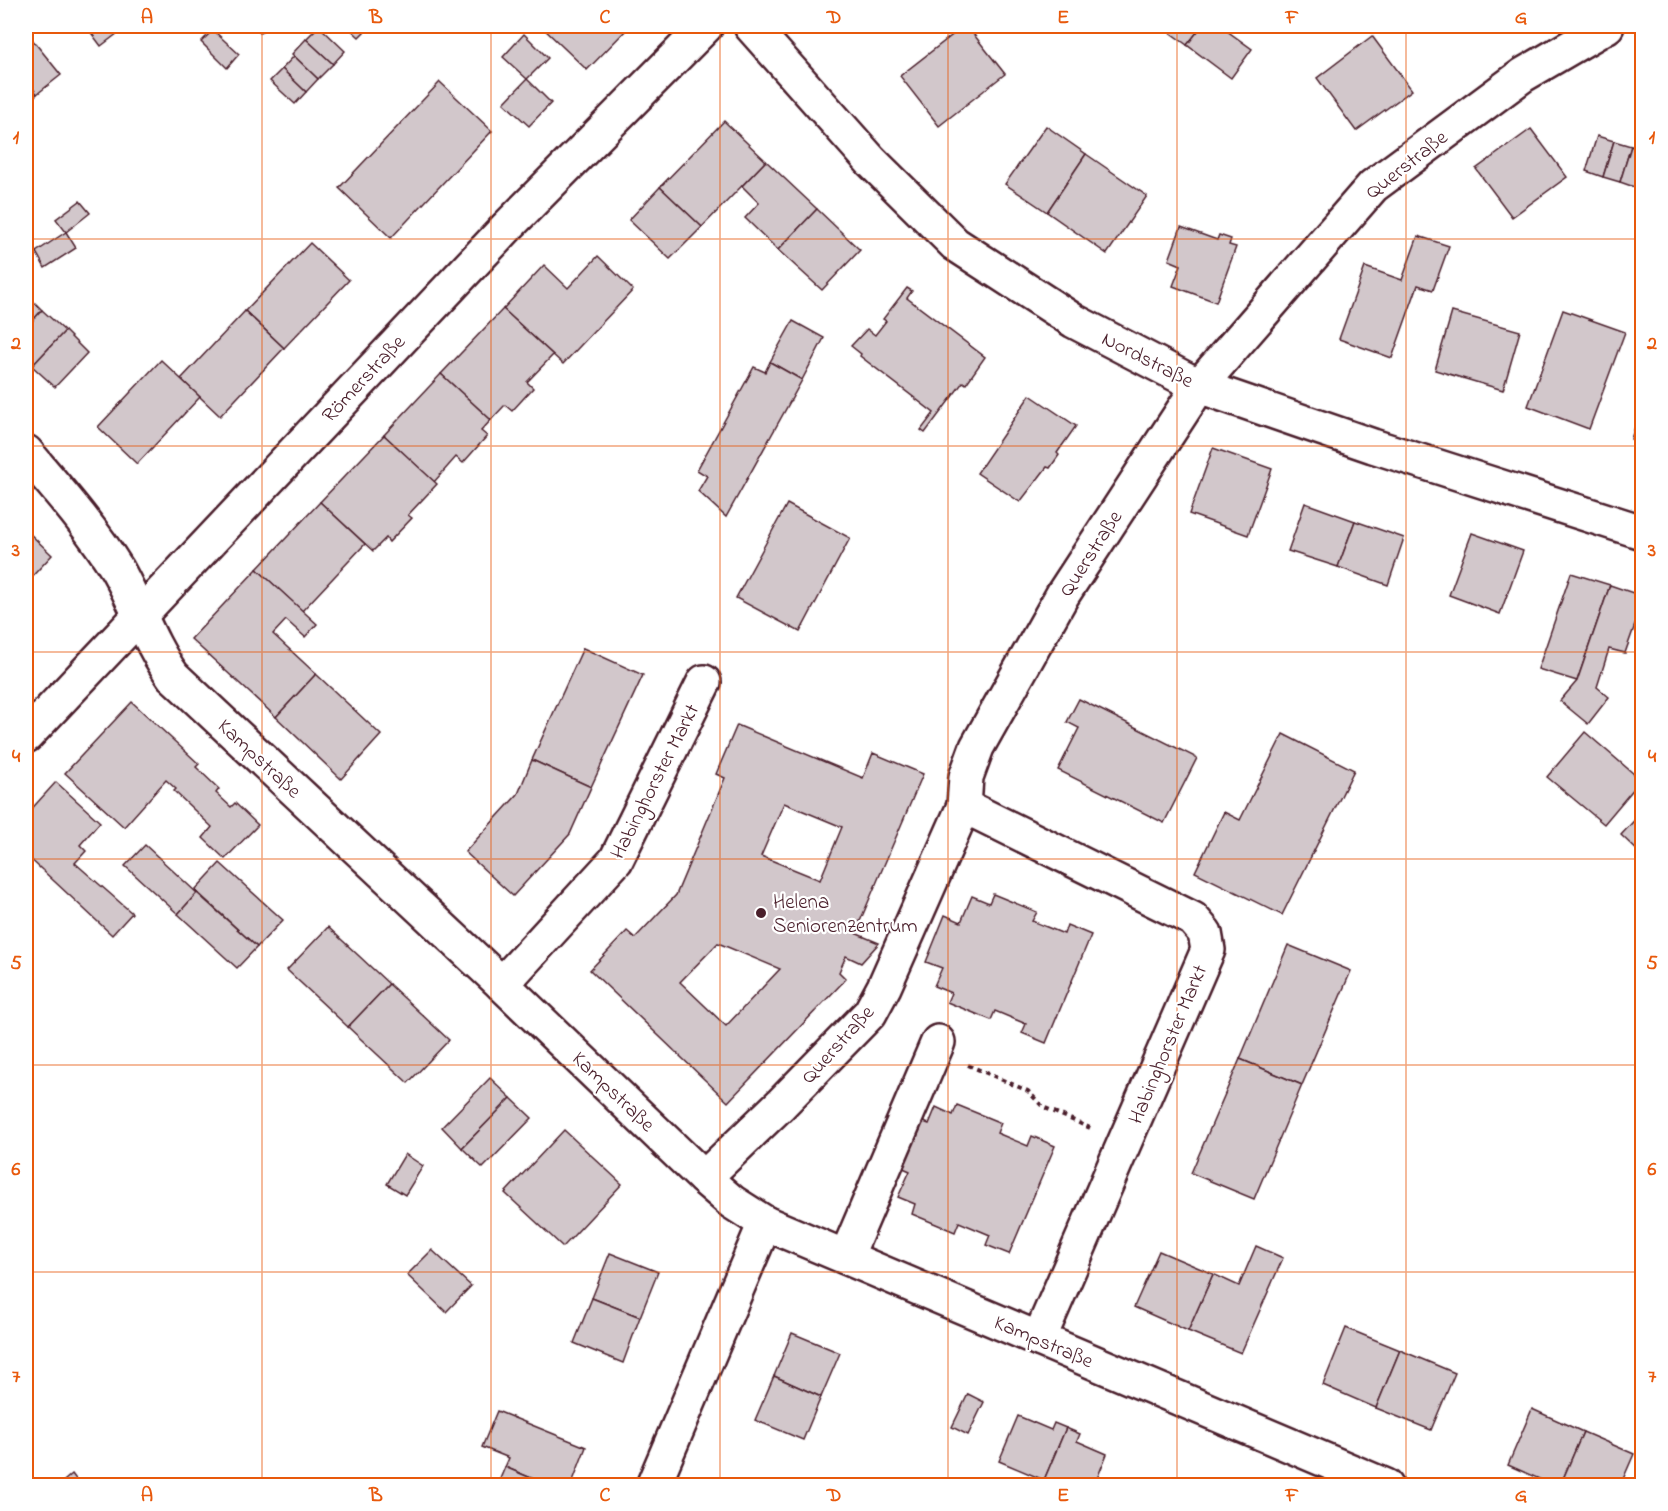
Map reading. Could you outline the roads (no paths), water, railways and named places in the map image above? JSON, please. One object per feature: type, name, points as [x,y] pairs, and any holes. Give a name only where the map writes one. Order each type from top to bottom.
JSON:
[{"type":"street","name":"Römerstraße","points":[[26,736],[507,226],[706,26]]},
{"type":"street","name":"Nordstraße","points":[[751,26],[871,161],[955,244],[1074,321],[1199,386],[1373,446],[1642,532]]},
{"type":"street","name":"Querstraße","points":[[704,1178],[782,1104],[870,1013],[884,987],[964,806],[966,777],[977,747],[1063,594],[1199,386],[1373,186],[1523,75],[1606,26]]},
{"type":"street","name":"Kampstraße","points":[[26,452],[91,530],[140,614],[157,654],[173,676],[732,1203],[765,1223],[1386,1485]]},
{"type":"street","name":"Habinghorster Markt","points":[[502,984],[616,860],[704,682]]},
{"type":"street","name":"Habinghorster Markt","points":[[964,806],[1193,919],[1205,933],[1208,950],[1039,1339]]},
{"type":"street","points":[[846,1257],[936,1046]]},
{"type":"street","points":[[653,1485],[765,1223]]},
{"type":"place","name":"Helena Seniorenzentrum","points":[[761,913]]}]
